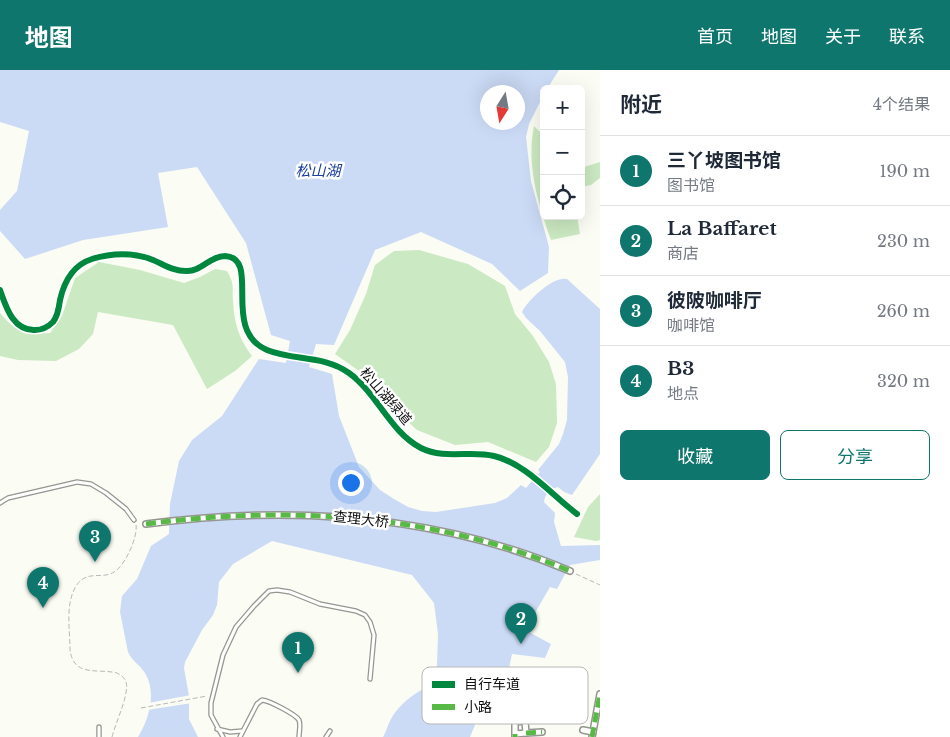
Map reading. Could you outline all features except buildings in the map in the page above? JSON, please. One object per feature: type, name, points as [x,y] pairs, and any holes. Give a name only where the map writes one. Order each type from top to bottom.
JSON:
[{"type":"street","name":"查理大桥","points":[[146,524],[222,516],[312,514],[352,517],[399,523],[495,544],[544,560],[570,571]]},
{"type":"street","points":[[583,730],[592,734],[597,725],[600,694]]},
{"type":"street","points":[[525,724],[526,733]]},
{"type":"street","points":[[515,735],[542,732]]},
{"type":"lane","points":[[0,503],[8,498],[77,482],[91,484],[106,493],[126,509],[134,520]]},
{"type":"lane","points":[[223,737],[210,715],[211,702],[224,655],[236,628],[269,591],[290,592],[320,604],[356,611],[365,615],[370,622],[374,635],[370,680]]},
{"type":"lane","points":[[240,737],[257,704],[262,700],[266,700],[298,719],[300,725],[299,737]]},
{"type":"lane","points":[[99,727],[99,737]]},
{"type":"lane","points":[[217,729],[230,732],[242,731]]},
{"type":"lane","points":[[326,737],[330,731]]},
{"type":"path","points":[[112,737],[126,694],[126,683],[118,673],[86,670],[75,663],[70,650],[70,598],[81,580],[94,574],[107,575],[116,572],[134,543],[137,532],[134,520]]},
{"type":"path","points":[[570,571],[600,585]]},
{"type":"path","points":[[141,708],[202,697]]},
{"type":"green space","points":[[534,126],[540,132],[540,205],[532,169]]},
{"type":"green space","points":[[600,162],[600,178],[591,185],[585,186],[585,175],[585,167]]},
{"type":"green space","points":[[545,220],[578,220],[580,234],[551,240]]},
{"type":"green space","points":[[419,250],[468,264],[505,286],[515,314],[533,336],[549,362],[556,384],[557,423],[549,447],[536,462],[488,442],[455,445],[417,430],[390,405],[376,383],[335,354],[350,330],[366,294],[375,265],[394,251]]},
{"type":"green space","points":[[99,262],[140,270],[184,283],[215,269],[227,271],[232,283],[236,324],[252,356],[235,371],[207,389],[173,325],[98,312],[93,334],[79,349],[56,361],[18,360],[0,356],[0,313],[11,325],[22,331],[50,333],[62,316],[75,278]]},
{"type":"green space","points":[[600,494],[600,540],[574,537],[588,507]]},
{"type":"water","name":"松山湖","points":[[0,70],[559,70],[550,85],[540,85],[540,102],[529,124],[526,137],[531,181],[540,220],[542,220],[549,247],[548,273],[520,291],[492,264],[421,232],[375,250],[334,345],[316,344],[309,367],[332,374],[339,416],[359,467],[380,490],[408,507],[422,511],[436,512],[495,503],[507,498],[521,485],[526,488],[540,472],[538,470],[559,444],[567,420],[568,377],[565,362],[522,312],[541,290],[561,279],[567,279],[600,309],[600,454],[572,495],[558,487],[548,492],[544,502],[555,513],[554,522],[561,546],[600,545],[600,560],[570,565],[557,589],[550,587],[525,630],[551,644],[545,658],[512,654],[509,667],[436,667],[438,634],[434,603],[412,575],[272,541],[233,564],[219,582],[217,605],[213,615],[202,630],[185,662],[184,668],[189,696],[189,719],[198,737],[138,737],[148,714],[151,689],[145,673],[128,652],[120,612],[122,596],[137,579],[151,546],[169,534],[170,504],[179,461],[192,440],[222,416],[259,359],[286,363],[290,341],[271,335],[246,243],[197,167],[158,173],[168,227],[83,240],[25,259],[0,231],[0,210],[17,191],[29,131],[0,122]]},
{"type":"water","name":"松山湖","points":[[422,690],[422,724],[475,724],[470,737],[383,737],[396,711],[410,697]]},
{"type":"pier","points":[[191,695],[192,703],[147,710],[148,703]]},
{"type":"marked path","points":[[146,524],[254,515],[308,515],[361,519],[415,526],[467,537],[519,552],[570,571]]},
{"type":"marked path","points":[[592,737],[600,694]]},
{"type":"marked path","points":[[526,733],[542,732]]},
{"type":"cycle path","name":"松山湖绿道","points":[[0,290],[8,310],[16,322],[21,327],[38,330],[45,328],[53,322],[64,287],[70,275],[80,265],[92,259],[115,255],[146,257],[181,271],[191,271],[215,258],[225,256],[236,260],[241,269],[243,312],[246,327],[253,340],[267,350],[288,356],[329,363],[339,367],[359,381],[392,423],[410,441],[421,448],[430,452],[448,454],[485,454],[517,465],[538,480],[577,514]]},
{"type":"place","name":"彼陂咖啡厅","points":[[95,562]]},
{"type":"place","name":"B3","points":[[43,608]]},
{"type":"place","name":"La Baffaret","points":[[521,644]]},
{"type":"place","name":"三丫坡图书馆","points":[[298,673]]}]
